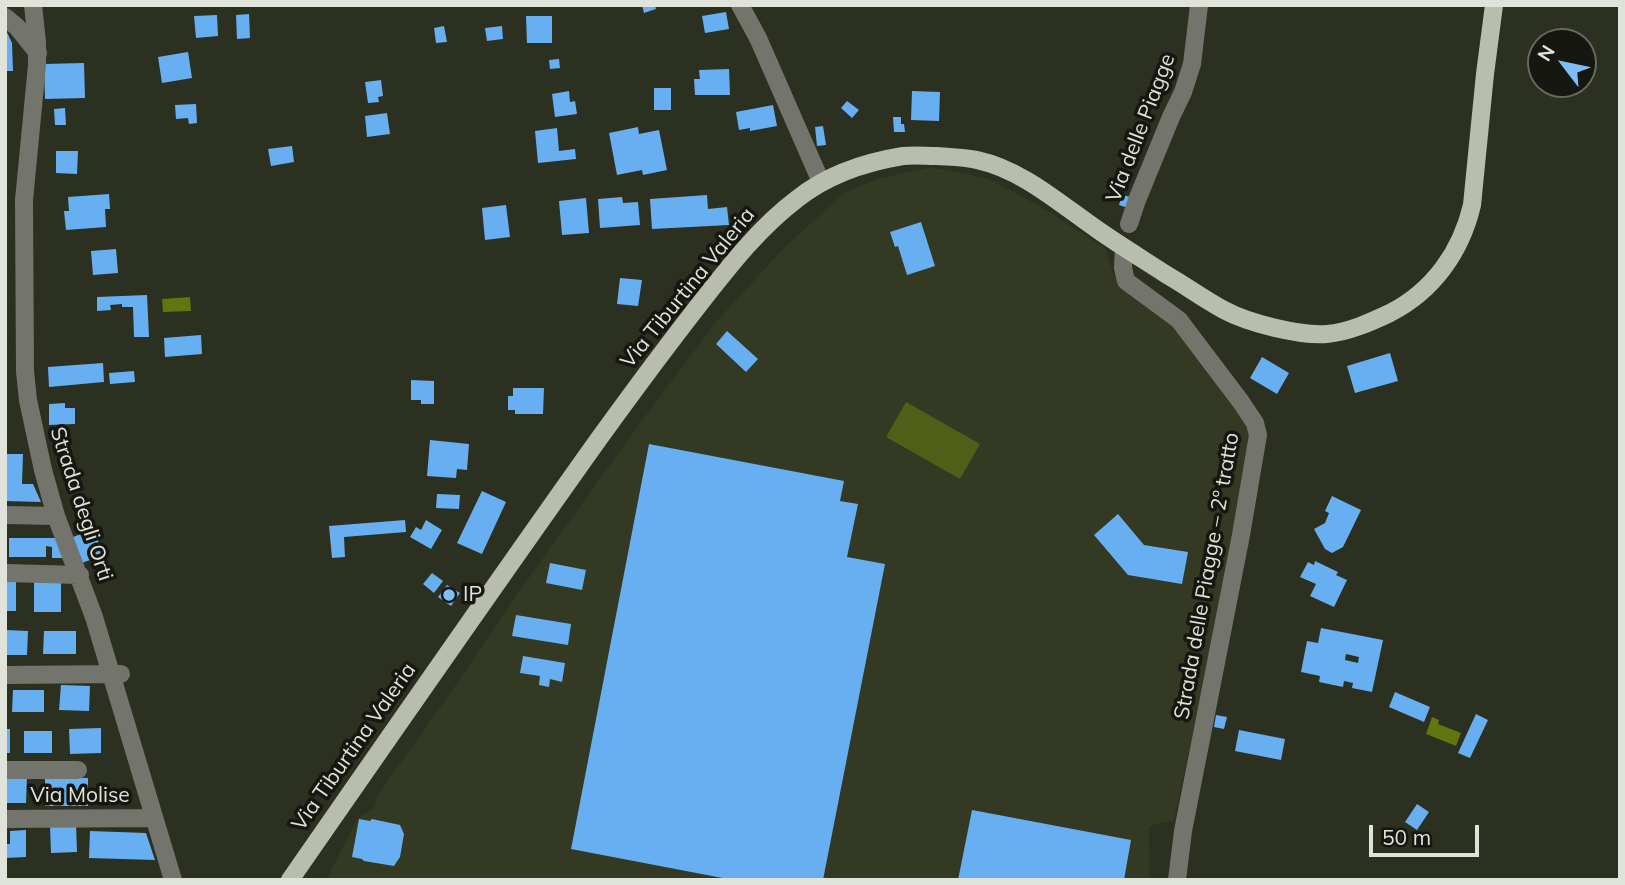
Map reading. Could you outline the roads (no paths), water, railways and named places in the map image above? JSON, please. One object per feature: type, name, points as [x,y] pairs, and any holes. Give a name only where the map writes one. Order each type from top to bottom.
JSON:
[{"type":"main road","name":"Via Tiburtina Valeria","points":[[290,880],[564,487],[682,326],[759,232],[799,197],[821,182],[854,169],[904,156],[977,160],[1023,178],[1124,248],[1227,311],[1290,331],[1321,334],[1341,331],[1379,318],[1409,302],[1427,288],[1457,247],[1468,222],[1474,193],[1494,5]]},
{"type":"street","name":"Strada degli Orti","points":[[33,5],[37,53],[24,195],[25,371],[31,421],[56,516],[118,674],[154,818],[173,880]]},
{"type":"street","points":[[740,5],[758,38],[821,182]]},
{"type":"street","name":"Via delle Piagge","points":[[1129,224],[1136,200],[1192,64],[1199,5]]},
{"type":"street","points":[[5,17],[17,27],[37,53]]},
{"type":"street","name":"Strada delle Piagge – 2º tratto","points":[[1124,248],[1123,268],[1126,281],[1179,320],[1241,402],[1255,423],[1258,435],[1183,831],[1177,880]]},
{"type":"street","points":[[5,515],[56,516]]},
{"type":"street","points":[[5,573],[80,575]]},
{"type":"street","points":[[5,675],[118,674]]},
{"type":"street","points":[[5,770],[78,770]]},
{"type":"street","name":"Via Molise","points":[[5,819],[154,818]]},
{"type":"place","name":"IP","points":[[449,595]]}]
